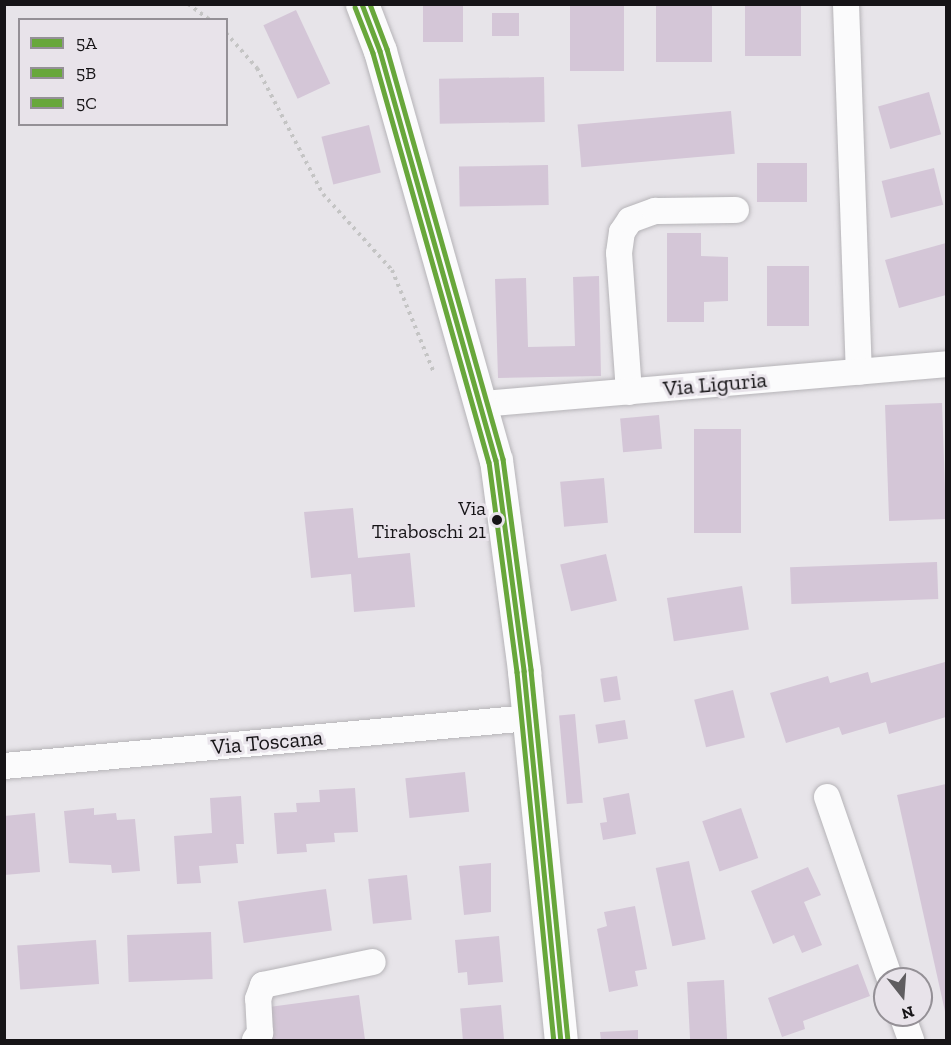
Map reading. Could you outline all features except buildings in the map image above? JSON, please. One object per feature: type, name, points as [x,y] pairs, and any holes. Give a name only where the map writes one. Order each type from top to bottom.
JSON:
[{"type":"street","points":[[362,4],[483,404],[503,498],[529,718],[561,1041]]},
{"type":"street","points":[[846,4],[859,372]]},
{"type":"street","points":[[628,392],[622,232],[630,220],[655,211],[736,210]]},
{"type":"street","name":"Via Liguria","points":[[483,404],[946,364]]},
{"type":"street","name":"Via Toscana","points":[[4,765],[529,718]]},
{"type":"street","points":[[827,797],[886,967]]},
{"type":"street","points":[[255,1041],[261,1027],[258,995],[263,985],[373,962]]},
{"type":"path","points":[[188,4],[207,18]]},
{"type":"path","points":[[228,35],[257,68],[322,194],[392,270],[434,373]]},
{"type":"transit line","name":"5A","points":[[362,4],[380,51],[496,460],[524,671],[561,1040]]},
{"type":"transit line","name":"5C","points":[[370,4],[387,49],[503,459],[531,670],[568,1039]]},
{"type":"transit line","name":"5B","points":[[355,7],[373,53],[489,462],[517,672],[554,1040]]},
{"type":"place","name":"Via Tiraboschi 21","points":[[497,520]]}]
